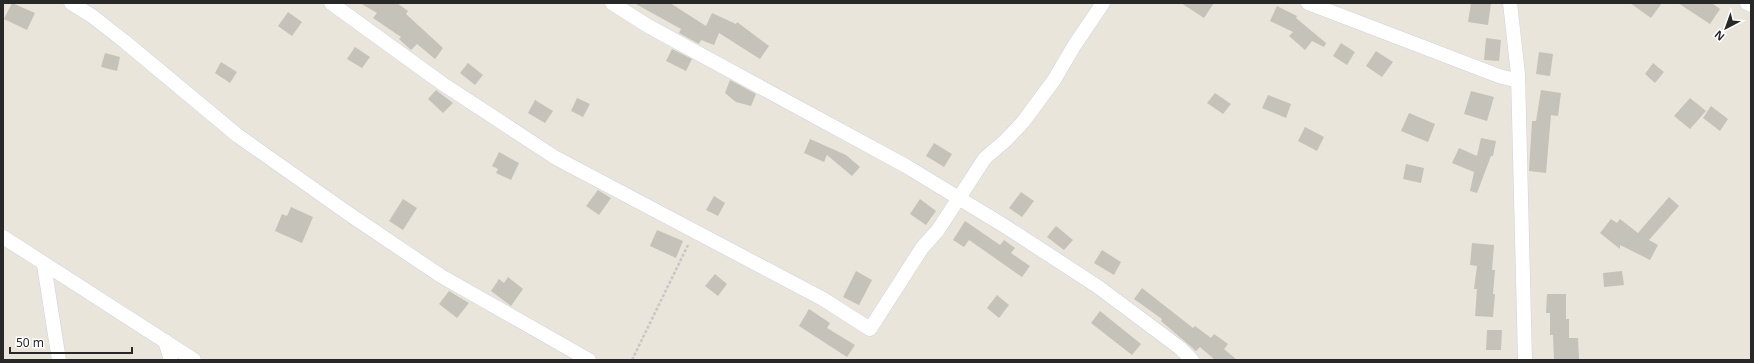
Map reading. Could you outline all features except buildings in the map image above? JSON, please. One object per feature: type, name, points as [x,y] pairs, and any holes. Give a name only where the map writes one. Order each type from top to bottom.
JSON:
[{"type":"street","points":[[72,3],[92,16],[130,46],[237,135],[349,214],[441,276],[589,360]]},
{"type":"street","points":[[331,3],[443,84],[556,158],[695,230],[823,299],[870,329],[922,248],[938,230],[985,158],[1005,141],[1022,122],[1054,80],[1074,46],[1103,3]]},
{"type":"street","points":[[612,3],[648,26],[906,166],[1097,286],[1180,348],[1192,360]]},
{"type":"street","points":[[1308,3],[1518,82]]},
{"type":"street","points":[[1510,3],[1518,82],[1525,360]]},
{"type":"street","points":[[1747,3],[1751,5]]},
{"type":"street","points":[[3,237],[44,265],[194,360]]},
{"type":"street","points":[[44,265],[59,360]]},
{"type":"street","points":[[165,341],[171,360]]},
{"type":"path","points":[[632,360],[695,230]]}]
